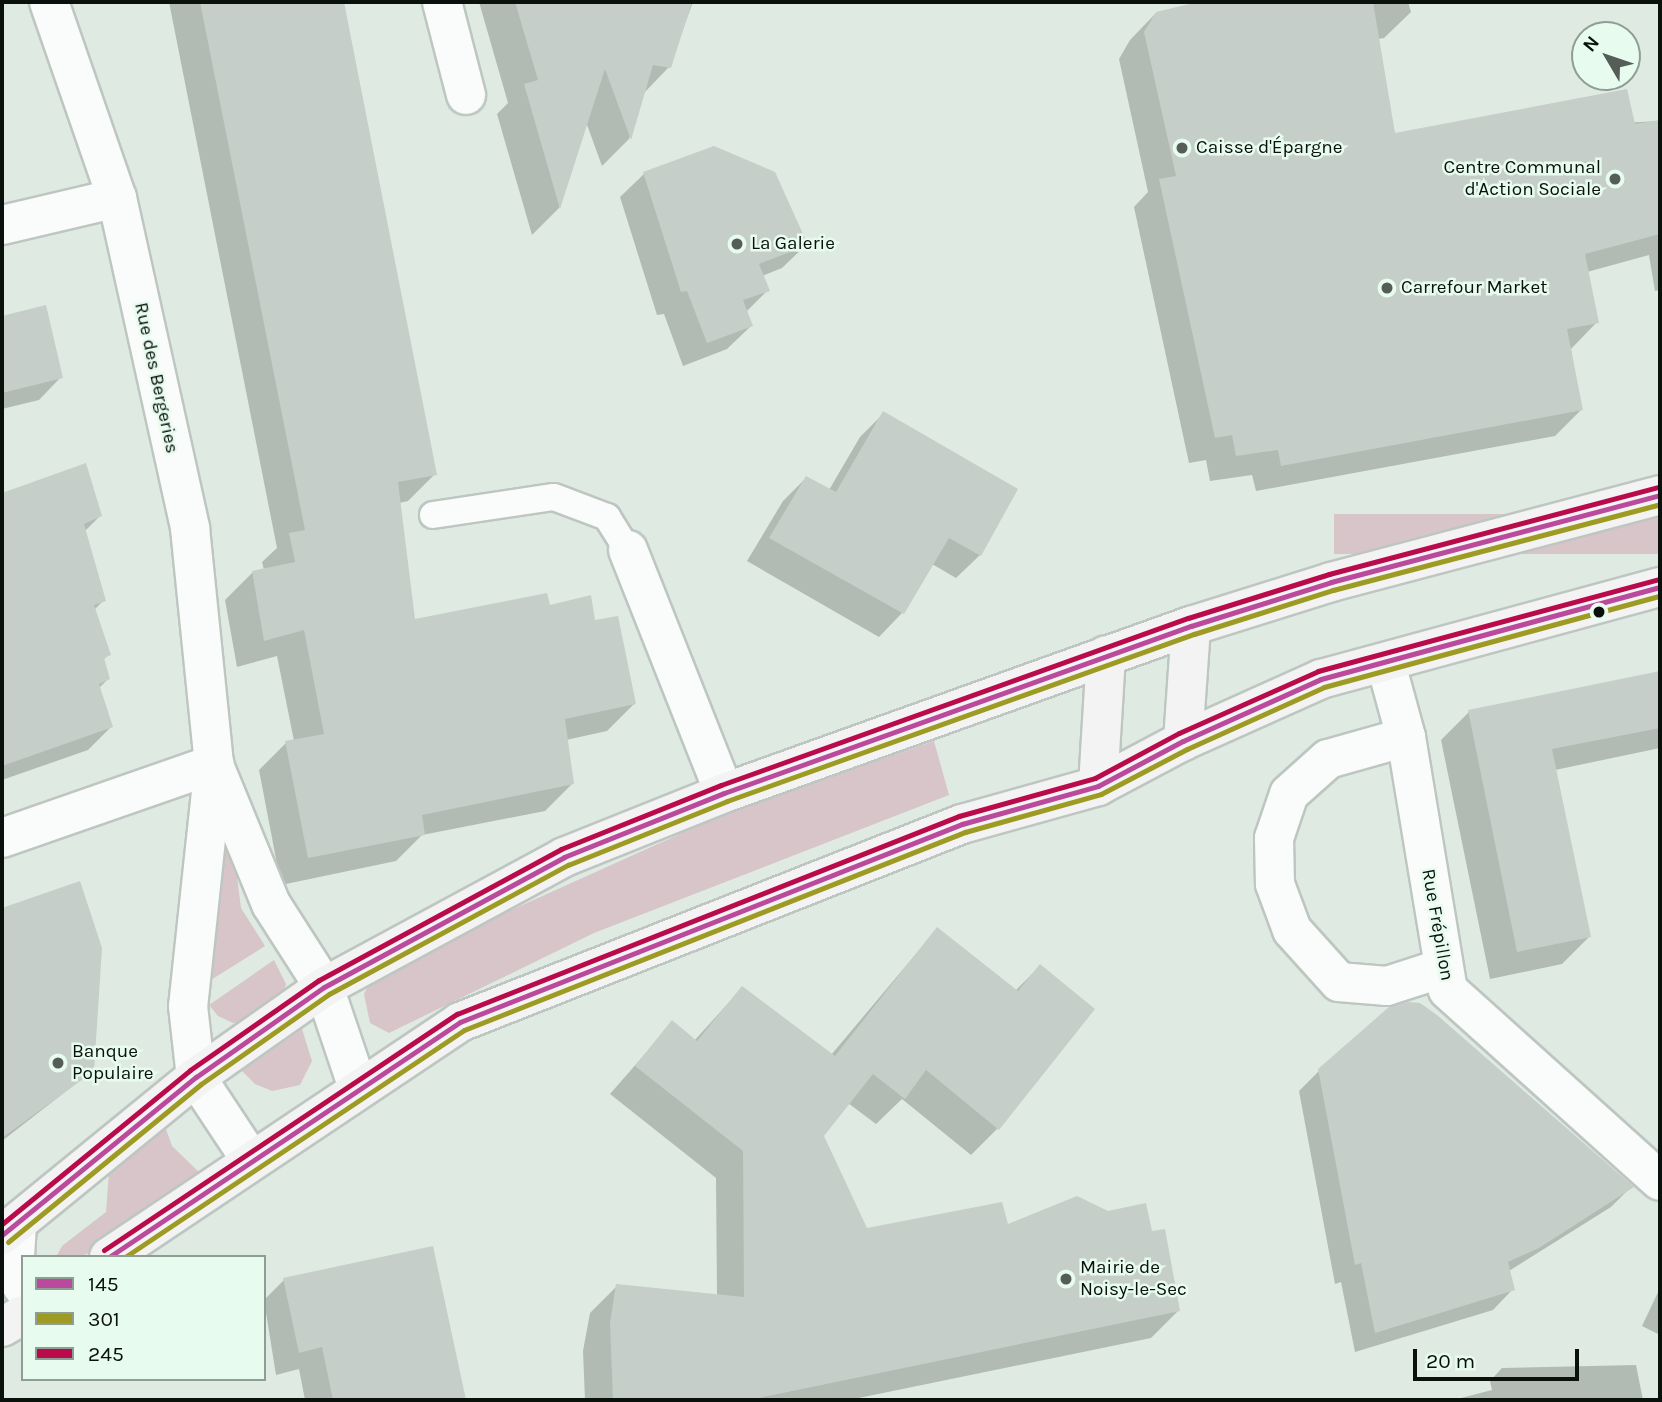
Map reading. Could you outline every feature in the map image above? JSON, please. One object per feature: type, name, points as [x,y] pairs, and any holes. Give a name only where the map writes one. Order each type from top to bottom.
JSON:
[{"type":"main road","points":[[9,1230],[196,1077],[324,987],[564,857],[724,793],[1191,626],[1331,582],[1660,495]]},
{"type":"main road","points":[[112,1255],[460,1022],[584,970],[962,824],[1098,786],[1183,741],[1321,679],[1386,664],[1660,587]]},
{"type":"main road","points":[[1183,741],[1191,626]]},
{"type":"main road","points":[[1098,786],[1106,655]]},
{"type":"main road","points":[[2,1327],[21,1316]]},
{"type":"street","name":"Rue des Bergeries","points":[[49,2],[117,198],[190,528],[214,764],[188,1006],[196,1077],[251,1160]]},
{"type":"street","points":[[442,2],[466,95]]},
{"type":"street","points":[[2,225],[117,198]]},
{"type":"street","points":[[628,550],[724,793]]},
{"type":"street","name":"Rue Frépillon","points":[[1386,664],[1406,737],[1448,990],[1660,1181]]},
{"type":"street","points":[[1406,737],[1328,760],[1289,794],[1274,838],[1275,884],[1292,930],[1339,982],[1387,986],[1443,968]]},
{"type":"street","name":"Rue des Bergeries","points":[[214,764],[271,904],[324,987],[358,1088]]},
{"type":"street","points":[[2,838],[214,764]]},
{"type":"street","points":[[9,1230],[14,1273],[21,1285]]},
{"type":"lane","points":[[433,515],[554,497],[607,517],[628,550]]},
{"type":"shaded area","points":[[1334,514],[1660,514],[1660,554],[1334,554]]},
{"type":"shaded area","points":[[934,741],[949,795],[594,933],[389,1033],[370,1023],[364,994],[368,986],[429,947],[722,815]]},
{"type":"shaded area","points":[[232,838],[241,908],[265,946],[206,983],[214,849]]},
{"type":"shaded area","points":[[274,960],[286,984],[282,997],[248,1021],[233,1023],[218,1016],[209,1005]]},
{"type":"shaded area","points":[[302,1029],[312,1061],[300,1085],[272,1091],[255,1084],[242,1071]]},
{"type":"shaded area","points":[[166,1129],[172,1146],[201,1174],[84,1255],[57,1255],[62,1246],[106,1212],[109,1172]]},
{"type":"building","points":[[200,2],[344,2],[437,475],[398,482],[415,619],[547,593],[550,605],[591,595],[595,620],[618,616],[636,704],[565,719],[574,784],[422,815],[425,835],[308,858],[285,741],[324,734],[304,630],[264,641],[252,571],[295,562],[289,533],[305,530]]},
{"type":"building","points":[[515,2],[692,2],[671,68],[653,65],[631,140],[605,69],[560,209],[524,84],[538,80]]},
{"type":"building","name":"Carrefour Market","points":[[1198,2],[1373,2],[1395,133],[1616,91],[1627,91],[1635,124],[1660,120],[1660,234],[1585,254],[1599,323],[1567,329],[1583,410],[1281,466],[1278,450],[1236,456],[1232,435],[1215,438],[1159,179],[1176,176],[1144,32],[1156,12]]},
{"type":"building","name":"La Galerie","points":[[714,146],[775,172],[808,245],[759,264],[770,291],[743,300],[753,326],[707,343],[687,291],[681,292],[643,172]]},
{"type":"building","points":[[46,305],[63,378],[2,393],[2,316]]},
{"type":"building","points":[[883,411],[1018,489],[981,556],[949,538],[904,614],[769,538],[806,476],[836,492]]},
{"type":"building","points":[[86,463],[102,516],[84,524],[106,601],[94,605],[111,655],[104,658],[110,679],[99,684],[113,727],[2,766],[2,493]]},
{"type":"building","points":[[1660,671],[1660,728],[1552,749],[1591,937],[1517,952],[1468,710]]},
{"type":"building","points":[[80,881],[102,948],[94,1071],[2,1138],[2,908]]},
{"type":"building","points":[[937,927],[1018,991],[1040,964],[1095,1009],[999,1130],[926,1070],[905,1099],[873,1074],[824,1136],[867,1228],[1002,1202],[1008,1224],[1077,1196],[1108,1211],[1146,1203],[1152,1231],[1165,1229],[1180,1311],[749,1400],[613,1400],[610,1323],[616,1284],[744,1297],[743,1151],[635,1066],[672,1020],[697,1041],[742,986],[835,1056]]},
{"type":"building","points":[[1408,1002],[1420,1003],[1437,1015],[1634,1187],[1539,1248],[1508,1262],[1515,1290],[1375,1333],[1361,1263],[1355,1265],[1318,1069],[1389,1007]]},
{"type":"building","points":[[433,1246],[466,1400],[333,1400],[322,1347],[299,1353],[283,1278]]},
{"type":"transit line","name":"245","points":[[2,1224],[190,1070],[319,980],[561,849],[721,785],[1188,618],[1329,574],[1658,487]]},
{"type":"transit line","name":"145","points":[[2,1235],[196,1077],[324,987],[564,857],[724,793],[1191,626],[1331,582],[1660,495]]},
{"type":"transit line","name":"301","points":[[8,1242],[201,1084],[329,994],[568,865],[727,801],[1194,634],[1333,590],[1660,504]]},
{"type":"transit line","name":"245","points":[[104,1250],[457,1014],[959,816],[1095,778],[1179,733],[1318,671],[1658,579]]},
{"type":"transit line","name":"145","points":[[112,1255],[460,1022],[962,824],[1098,786],[1183,741],[1321,679],[1660,587]]},
{"type":"transit line","name":"301","points":[[128,1255],[464,1030],[965,832],[1101,794],[1187,749],[1324,687],[1660,596]]},
{"type":"place","name":"Caisse d'Épargne","points":[[1182,148]]},
{"type":"place","name":"Centre Communal d'Action Sociale","points":[[1615,179]]},
{"type":"place","name":"La Galerie","points":[[737,244]]},
{"type":"place","name":"Carrefour Market","points":[[1387,288]]},
{"type":"place","name":"Banque Populaire","points":[[58,1063]]},
{"type":"place","name":"Mairie de Noisy-le-Sec","points":[[1066,1279]]}]
